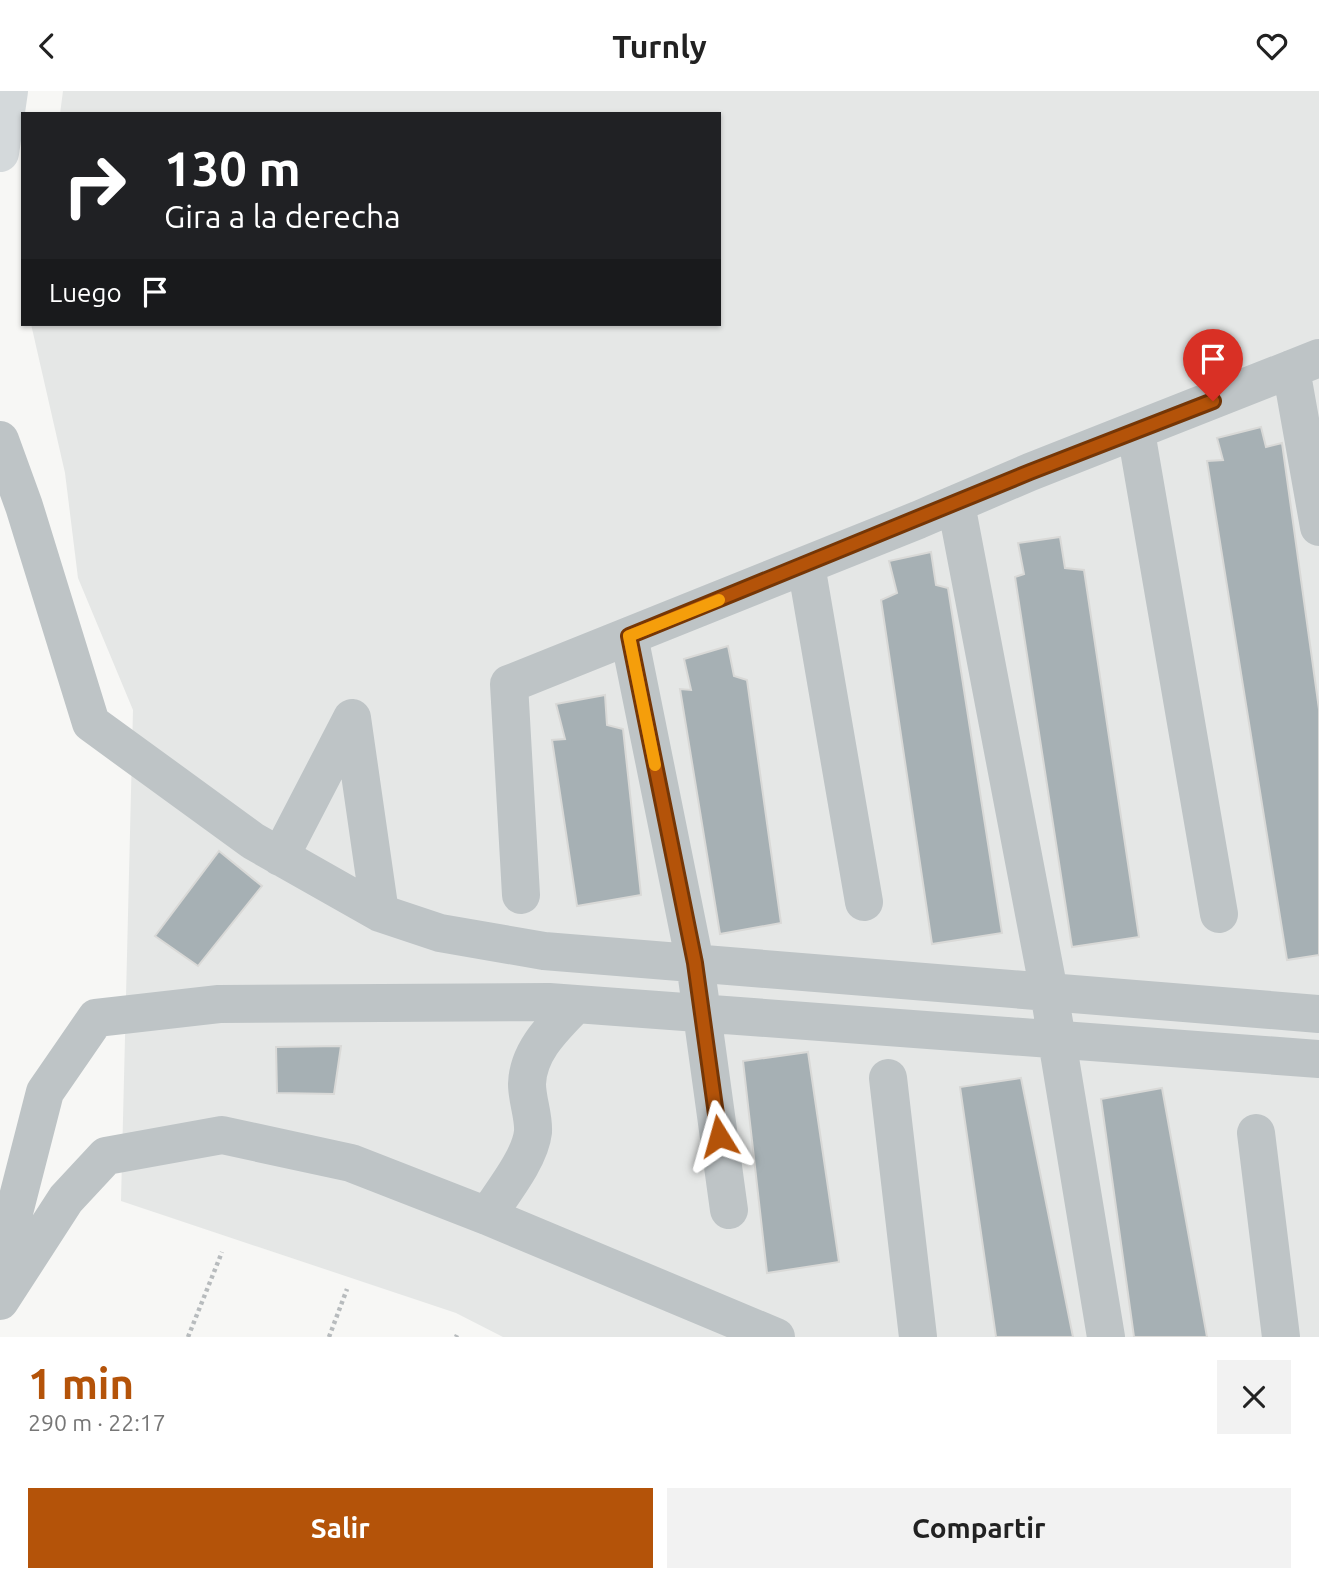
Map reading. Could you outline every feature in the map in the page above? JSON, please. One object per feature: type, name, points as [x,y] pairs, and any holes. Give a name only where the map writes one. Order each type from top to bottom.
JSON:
[{"type":"main road","points":[[0,153],[9,91]]},
{"type":"lane","points":[[521,895],[509,684],[956,505],[1030,472],[1305,364],[1319,527]]},
{"type":"lane","points":[[1136,432],[1219,914]]},
{"type":"lane","points":[[0,440],[24,506],[91,723],[253,841],[380,913],[440,933],[544,951],[1319,1014]]},
{"type":"lane","points":[[956,505],[1049,992],[1106,1337]]},
{"type":"lane","points":[[806,565],[864,902]]},
{"type":"lane","points":[[629,636],[695,963],[729,1210]]},
{"type":"lane","points":[[280,857],[352,718],[380,913]]},
{"type":"lane","points":[[0,1267],[45,1092],[96,1018],[219,1004],[535,1002],[1319,1059]]},
{"type":"lane","points":[[487,1216],[527,1153],[533,1132],[527,1084],[530,1063],[552,1029],[576,1004]]},
{"type":"lane","points":[[887,1078],[918,1337]]},
{"type":"lane","points":[[1256,1133],[1282,1337]]},
{"type":"lane","points":[[0,1301],[66,1199],[106,1156],[222,1135],[351,1163],[487,1216],[776,1337]]},
{"type":"path","points":[[188,1337],[222,1252]]},
{"type":"path","points":[[329,1337],[347,1289]]},
{"type":"shaded area","points":[[63,91],[1319,91],[1319,1337],[503,1337],[456,1313],[121,1201],[133,710],[78,578],[65,473],[31,326],[721,326],[721,112],[60,112]]},
{"type":"building","points":[[1261,427],[1266,447],[1282,443],[1319,709],[1319,955],[1287,960],[1207,461],[1223,460],[1217,438]]},
{"type":"building","points":[[1060,537],[1065,568],[1084,570],[1139,937],[1072,947],[1015,577],[1024,574],[1018,543]]},
{"type":"building","points":[[931,552],[936,585],[948,588],[1002,933],[932,944],[881,600],[897,593],[889,561]]},
{"type":"building","points":[[728,646],[734,676],[747,680],[781,923],[720,934],[680,689],[691,690],[684,659]]},
{"type":"building","points":[[605,695],[607,725],[623,729],[641,895],[577,906],[552,740],[565,739],[556,704]]},
{"type":"building","points":[[219,851],[262,886],[198,966],[155,936]]},
{"type":"building","points":[[341,1046],[334,1094],[277,1093],[276,1047]]},
{"type":"building","points":[[808,1052],[839,1262],[767,1273],[743,1061]]},
{"type":"building","points":[[1021,1078],[1073,1337],[996,1337],[960,1087]]},
{"type":"building","points":[[1162,1088],[1207,1337],[1134,1337],[1101,1099]]},
{"type":"slow traffic","points":[[655,765],[629,636],[719,600]]},
{"type":"route","points":[[719,1136],[695,963],[629,636],[956,505],[1030,472],[1213,401]]}]
